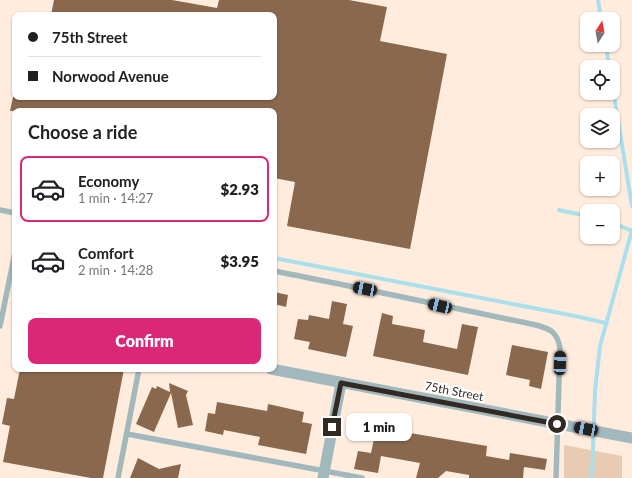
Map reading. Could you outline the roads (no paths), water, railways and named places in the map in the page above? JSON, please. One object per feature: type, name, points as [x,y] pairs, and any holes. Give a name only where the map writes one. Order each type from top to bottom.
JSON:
[{"type":"street","name":"75th Street","points":[[277,370],[629,438]]},
{"type":"street","points":[[323,475],[341,383]]},
{"type":"lane","points":[[0,210],[12,212]]},
{"type":"lane","points":[[0,326],[12,267]]},
{"type":"lane","points":[[277,272],[546,328],[553,332],[558,338],[560,348],[556,478]]},
{"type":"lane","points":[[118,478],[138,372]]},
{"type":"lane","points":[[127,434],[323,475],[362,478]]},
{"type":"waterway","points":[[598,0],[600,12]]},
{"type":"waterway","points":[[607,52],[608,60]]},
{"type":"waterway","points":[[615,100],[632,206]]},
{"type":"waterway","points":[[559,210],[580,214]]},
{"type":"waterway","points":[[620,226],[632,231]]},
{"type":"waterway","points":[[592,478],[595,391],[600,346],[632,230]]},
{"type":"waterway","points":[[277,259],[606,323]]}]
